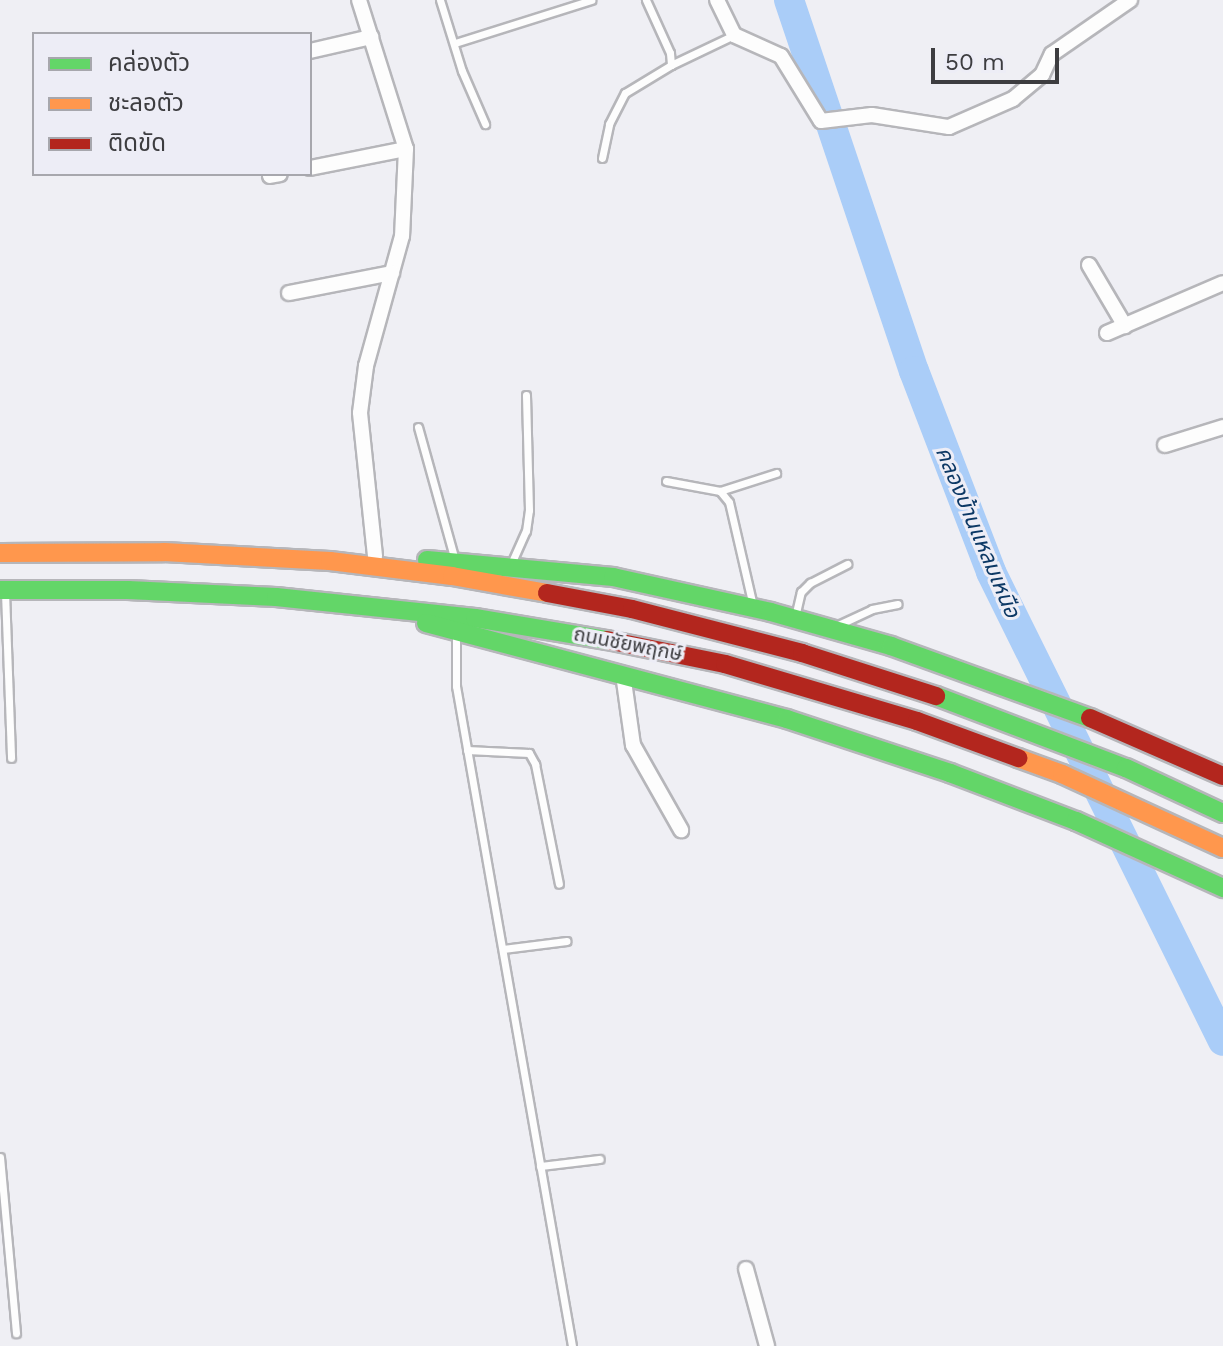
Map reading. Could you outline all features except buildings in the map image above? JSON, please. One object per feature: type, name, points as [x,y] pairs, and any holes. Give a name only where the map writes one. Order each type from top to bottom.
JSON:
[{"type":"main road","name":"ถนนชัยพฤกษ์","points":[[0,553],[164,552],[330,561],[452,576],[632,609],[802,653],[952,701],[1097,756],[1223,813]]},
{"type":"main road","name":"ถนนชัยพฤกษ์","points":[[330,561],[375,556],[613,577],[753,608],[891,646],[1019,690],[1130,733],[1223,776]]},
{"type":"main road","name":"ถนนชัยพฤกษ์","points":[[2,590],[206,592],[371,606],[475,618],[648,647],[725,664],[917,721],[1062,774],[1223,848]]},
{"type":"main road","name":"ถนนชัยพฤกษ์","points":[[371,606],[456,632],[787,719],[950,773],[1088,827],[1223,888]]},
{"type":"street","points":[[359,0],[406,149],[402,236],[366,366],[360,413],[375,556]]},
{"type":"street","points":[[717,0],[734,35],[781,56],[823,121],[872,115],[956,126],[1013,99],[1042,75],[1052,54],[1130,0]]},
{"type":"street","points":[[312,51],[371,37]]},
{"type":"street","points":[[312,168],[406,149]]},
{"type":"street","points":[[1089,265],[1125,326]]},
{"type":"street","points":[[289,293],[392,273]]},
{"type":"street","points":[[1107,333],[1223,283]]},
{"type":"street","points":[[1165,445],[1223,427]]},
{"type":"street","points":[[620,674],[633,745],[681,830]]},
{"type":"street","points":[[746,1269],[767,1346]]},
{"type":"lane","points":[[440,0],[462,71],[485,124]]},
{"type":"lane","points":[[455,43],[591,0]]},
{"type":"lane","points":[[646,0],[670,53],[671,65]]},
{"type":"lane","points":[[602,158],[606,133],[625,93],[671,65],[734,35]]},
{"type":"lane","points":[[510,566],[526,531],[529,510],[526,395]]},
{"type":"lane","points":[[418,427],[456,562]]},
{"type":"lane","points":[[666,481],[720,491],[776,473]]},
{"type":"lane","points":[[720,491],[729,502],[753,608]]},
{"type":"lane","points":[[795,619],[801,592],[810,583],[847,564]]},
{"type":"lane","points":[[2,590],[11,758]]},
{"type":"lane","points":[[830,629],[872,609],[898,604]]},
{"type":"lane","points":[[456,632],[456,686],[572,1346]]},
{"type":"lane","points":[[467,750],[529,753],[535,764],[559,884]]},
{"type":"lane","points":[[503,949],[566,941]]},
{"type":"lane","points":[[0,1157],[16,1333]]},
{"type":"lane","points":[[540,1166],[600,1159]]},
{"type":"waterway","name":"คลองบ้านแหลมเหนือ","points":[[789,0],[914,371],[991,572],[1223,1041]]},
{"type":"traffic: fast","points":[[427,560],[613,577],[771,612],[891,646],[1090,718]]},
{"type":"traffic: fast","points":[[0,590],[128,590],[276,597],[475,618],[607,640]]},
{"type":"traffic: fast","points":[[426,623],[787,719],[950,773],[1076,821],[1223,888]]},
{"type":"traffic: fast","points":[[936,696],[1126,768],[1223,813]]},
{"type":"traffic: slow","points":[[0,553],[164,552],[330,561],[452,576],[547,593]]},
{"type":"traffic: slow","points":[[1018,758],[1062,774],[1223,848]]},
{"type":"traffic: jam","points":[[547,593],[632,609],[802,653],[936,696]]},
{"type":"traffic: jam","points":[[607,640],[725,664],[917,721],[1018,758]]},
{"type":"traffic: jam","points":[[1090,718],[1223,776]]}]
